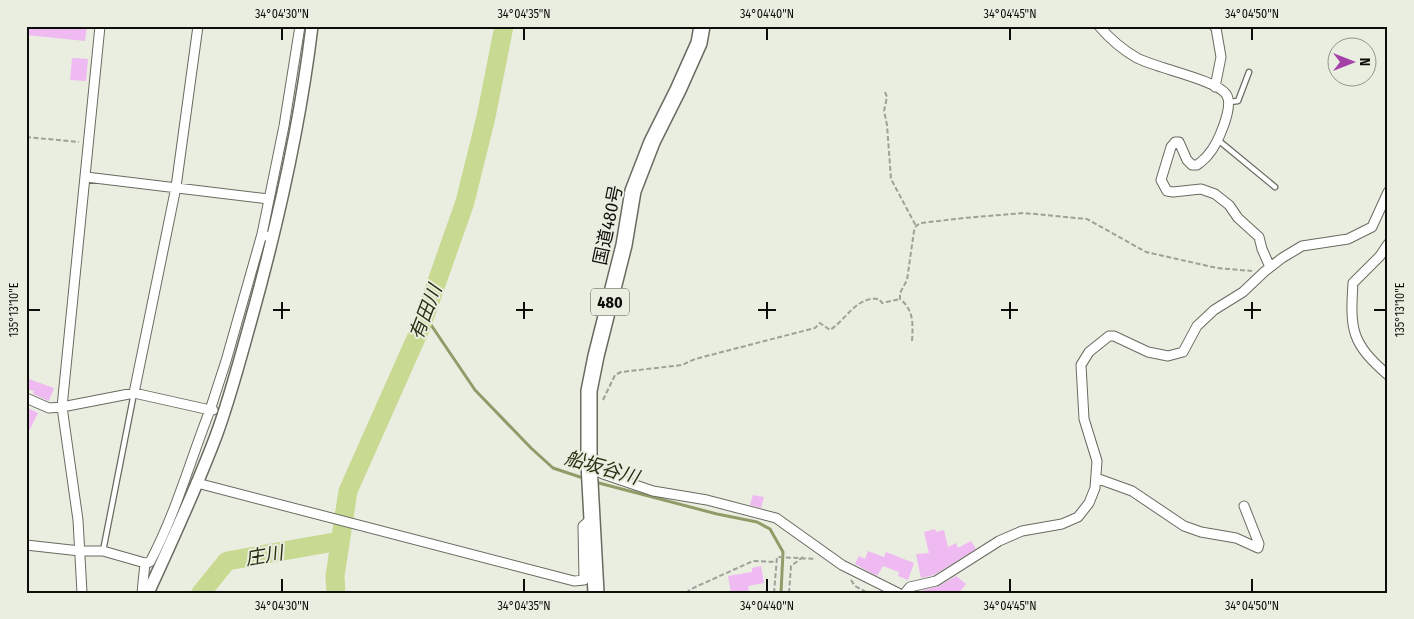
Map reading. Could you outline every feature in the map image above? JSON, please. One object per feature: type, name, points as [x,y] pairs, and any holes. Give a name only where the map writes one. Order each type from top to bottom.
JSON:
[{"type":"highway","name":"国道480号","points":[[596,593],[589,464],[589,391],[624,244],[633,191],[652,142],[698,44],[702,26]]},
{"type":"street","points":[[82,593],[78,520],[62,407],[100,26]]},
{"type":"street","points":[[134,393],[176,187],[198,26]]},
{"type":"street","points":[[148,593],[201,484],[236,373],[268,236],[270,199],[300,26]]},
{"type":"street","points":[[1099,26],[1110,39],[1137,58],[1215,87],[1226,94],[1229,102],[1228,115],[1209,154],[1197,165],[1192,165],[1187,160],[1179,142],[1175,142],[1171,147],[1161,180],[1168,191],[1201,189],[1215,194],[1229,205],[1238,218],[1259,237],[1267,269]]},
{"type":"street","points":[[26,545],[80,551],[103,551],[145,563],[150,562],[164,536],[187,476],[268,236],[294,145],[311,27]]},
{"type":"street","points":[[1215,87],[1221,57],[1217,27]]},
{"type":"street","points":[[86,176],[270,199]]},
{"type":"street","points":[[905,593],[910,587],[936,581],[999,541],[1022,531],[1062,524],[1078,517],[1096,488],[1096,461],[1084,419],[1081,365],[1089,352],[1109,336],[1114,336],[1155,353],[1168,356],[1183,352],[1197,326],[1214,310],[1243,292],[1267,269],[1302,246],[1348,239],[1372,226],[1388,192]]},
{"type":"street","points":[[1388,244],[1380,256],[1353,283],[1351,313],[1354,334],[1364,352],[1388,375]]},
{"type":"street","points":[[26,398],[49,408],[134,393],[213,411],[228,376],[236,373]]},
{"type":"street","points":[[589,464],[604,474],[653,491],[707,500],[776,518],[842,564],[898,593]]},
{"type":"street","points":[[1096,478],[1132,491],[1184,526],[1201,532],[1236,538],[1258,548],[1259,544],[1244,506]]},
{"type":"street","points":[[201,484],[574,581],[584,580],[583,526],[592,518]]},
{"type":"street","points":[[142,593],[145,563]]},
{"type":"lane","points":[[1229,102],[1238,101],[1249,72]]},
{"type":"lane","points":[[1216,139],[1275,187]]},
{"type":"lane","points":[[103,551],[134,393]]},
{"type":"path","points":[[885,92],[884,111],[887,125],[891,178],[916,226],[907,280],[900,293],[900,299],[910,310],[913,319],[912,341]]},
{"type":"path","points":[[26,137],[89,142]]},
{"type":"path","points":[[916,226],[964,218],[1024,213],[1087,219],[1146,252],[1217,268],[1267,269]]},
{"type":"path","points":[[600,406],[615,375],[621,372],[682,366],[694,359],[815,328],[820,324],[830,330],[856,306],[873,299],[879,300],[882,303],[900,299]]},
{"type":"path","points":[[774,593],[777,557],[798,557]]},
{"type":"path","points":[[789,593],[791,566],[803,557]]},
{"type":"path","points":[[686,593],[753,561],[777,562]]},
{"type":"building","points":[[26,26],[87,26],[85,41],[26,35]]},
{"type":"building","points":[[72,58],[88,59],[86,81],[70,80]]},
{"type":"building","points":[[26,378],[54,388],[49,401],[33,394],[34,391],[26,389]]},
{"type":"building","points":[[26,407],[38,413],[26,437]]},
{"type":"building","points":[[753,495],[764,497],[761,508],[750,505]]},
{"type":"building","points":[[935,529],[936,532],[944,530],[948,547],[956,543],[958,548],[971,541],[976,549],[934,575],[921,578],[916,554],[929,553],[924,532]]},
{"type":"building","points":[[868,551],[884,557],[886,552],[914,563],[908,580],[898,576],[899,572],[883,566],[877,576],[855,564],[859,556],[865,559]]},
{"type":"building","points":[[761,566],[764,583],[748,586],[749,593],[731,593],[728,576],[752,572],[752,568]]},
{"type":"building","points":[[956,576],[966,584],[959,593],[920,593],[920,591],[939,586]]},
{"type":"waterway","name":"船坂谷川","points":[[336,593],[335,576],[348,491],[421,327],[465,202],[486,117],[504,26]]},
{"type":"waterway","name":"船坂谷川","points":[[425,316],[475,390],[531,448],[553,468],[586,479]]},
{"type":"waterway","name":"船坂谷川","points":[[595,482],[717,514],[757,522],[770,529],[783,552],[781,593]]},
{"type":"waterway","name":"庄川","points":[[201,593],[227,561],[340,541]]},
{"type":"water label","name":"有田川","points":[[425,312]]}]
